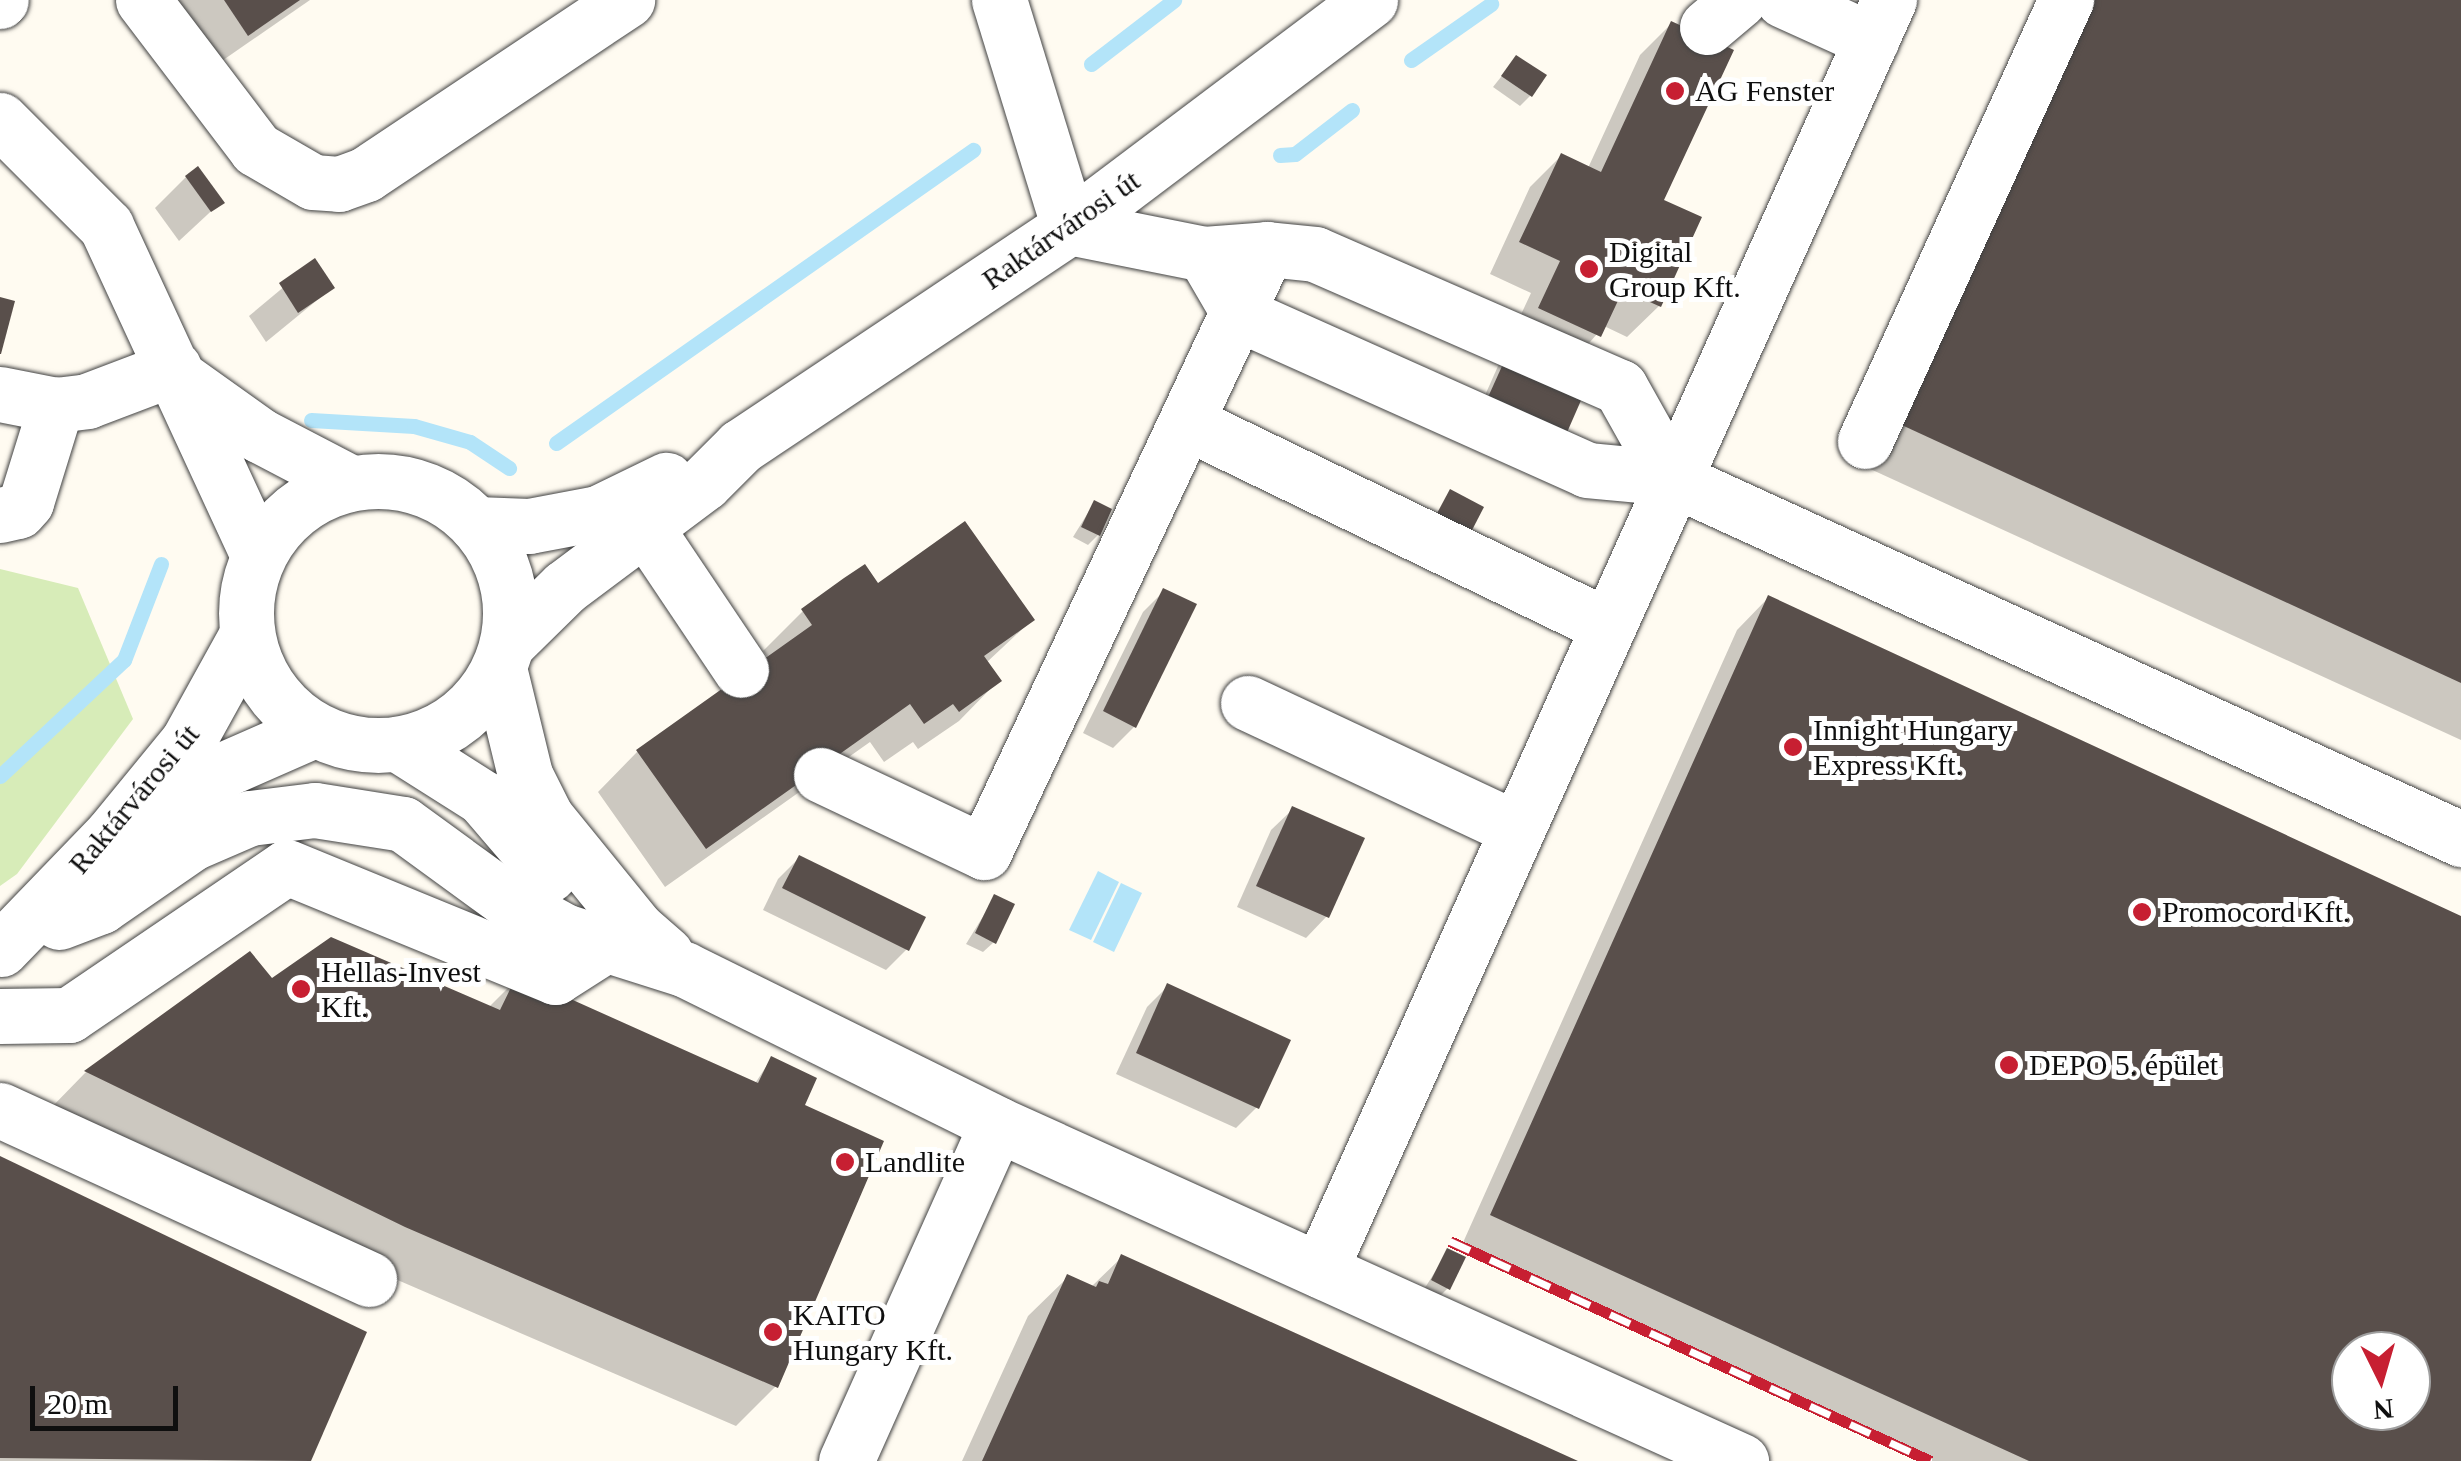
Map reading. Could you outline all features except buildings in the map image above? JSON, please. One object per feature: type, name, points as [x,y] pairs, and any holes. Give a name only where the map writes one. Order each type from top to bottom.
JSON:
[{"type":"street","points":[[144,0],[256,149],[313,182],[339,184],[366,174],[627,0]]},
{"type":"street","points":[[999,0],[1069,227],[1204,254],[1267,249],[1315,254],[1620,387],[1670,478]]},
{"type":"street","name":"Raktárvárosi út","points":[[476,524],[530,526],[598,513],[742,446],[1069,227],[1370,0]]},
{"type":"street","points":[[1320,1270],[1670,478],[1880,20],[1783,0]]},
{"type":"street","points":[[1865,441],[2066,0]]},
{"type":"street","points":[[0,120],[106,226],[176,372],[190,420],[226,477],[258,555]]},
{"type":"street","points":[[821,776],[984,852],[1190,424],[1267,249]]},
{"type":"street","points":[[1204,254],[1240,314],[1587,470],[1670,478],[2461,839]]},
{"type":"street","points":[[0,394],[56,405],[87,402],[176,372]]},
{"type":"street","points":[[176,372],[274,444],[351,483]]},
{"type":"street","points":[[0,515],[18,511],[26,502],[56,405]]},
{"type":"street","points":[[1190,424],[1605,625]]},
{"type":"street","name":"Raktárvárosi út","points":[[503,656],[510,593],[492,544],[476,524],[432,492],[406,483],[351,483],[306,502],[258,555],[246,594],[246,634],[263,679],[314,730],[355,744],[398,744],[424,738],[469,710],[503,656],[566,587],[704,483],[742,446]]},
{"type":"street","points":[[644,527],[741,670]]},
{"type":"street","name":"Raktárvárosi út","points":[[0,950],[112,834],[188,741],[246,634]]},
{"type":"street","points":[[503,656],[526,775],[546,817],[637,929],[684,970]]},
{"type":"street","points":[[1248,703],[1515,828]]},
{"type":"street","name":"Raktárvárosi út","points":[[0,950],[59,922],[194,792],[226,769],[314,730]]},
{"type":"street","points":[[398,744],[483,798],[610,942]]},
{"type":"street","points":[[59,922],[101,906],[222,829],[250,818],[315,810],[403,824],[506,898],[564,930],[610,942],[684,970],[997,1124],[1741,1461]]},
{"type":"street","points":[[0,1016],[69,1015],[287,867],[556,976],[610,942]]},
{"type":"street","points":[[0,1110],[369,1280]]},
{"type":"street","points":[[846,1461],[997,1124]]},
{"type":"green space","points":[[0,569],[78,588],[133,719],[17,874],[0,886]]},
{"type":"water","points":[[1098,871],[1119,882],[1091,940],[1069,930]]},
{"type":"water","points":[[1121,883],[1142,893],[1114,952],[1093,942]]},
{"type":"waterway","points":[[1091,64],[1174,0]]},
{"type":"waterway","points":[[1411,60],[1491,4]]},
{"type":"waterway","points":[[1280,155],[1295,154],[1352,110]]},
{"type":"waterway","points":[[556,443],[973,150]]},
{"type":"waterway","points":[[311,420],[414,426],[470,442],[509,468]]},
{"type":"waterway","points":[[0,776],[124,660],[161,564]]},
{"type":"railway","points":[[1450,1241],[1931,1461]]},
{"type":"place","name":"AG Fenster","points":[[1675,91]]},
{"type":"place","name":"Digital Group Kft.","points":[[1589,269]]},
{"type":"place","name":"Innight Hungary Express Kft.","points":[[1793,747]]},
{"type":"place","name":"Promocord Kft.","points":[[2142,912]]},
{"type":"place","name":"Hellas-Invest Kft.","points":[[301,989]]},
{"type":"place","name":"DEPO 5. épület","points":[[2009,1065]]},
{"type":"place","name":"Landlite","points":[[845,1162]]},
{"type":"place","name":"KAITO Hungary Kft.","points":[[773,1332]]}]
